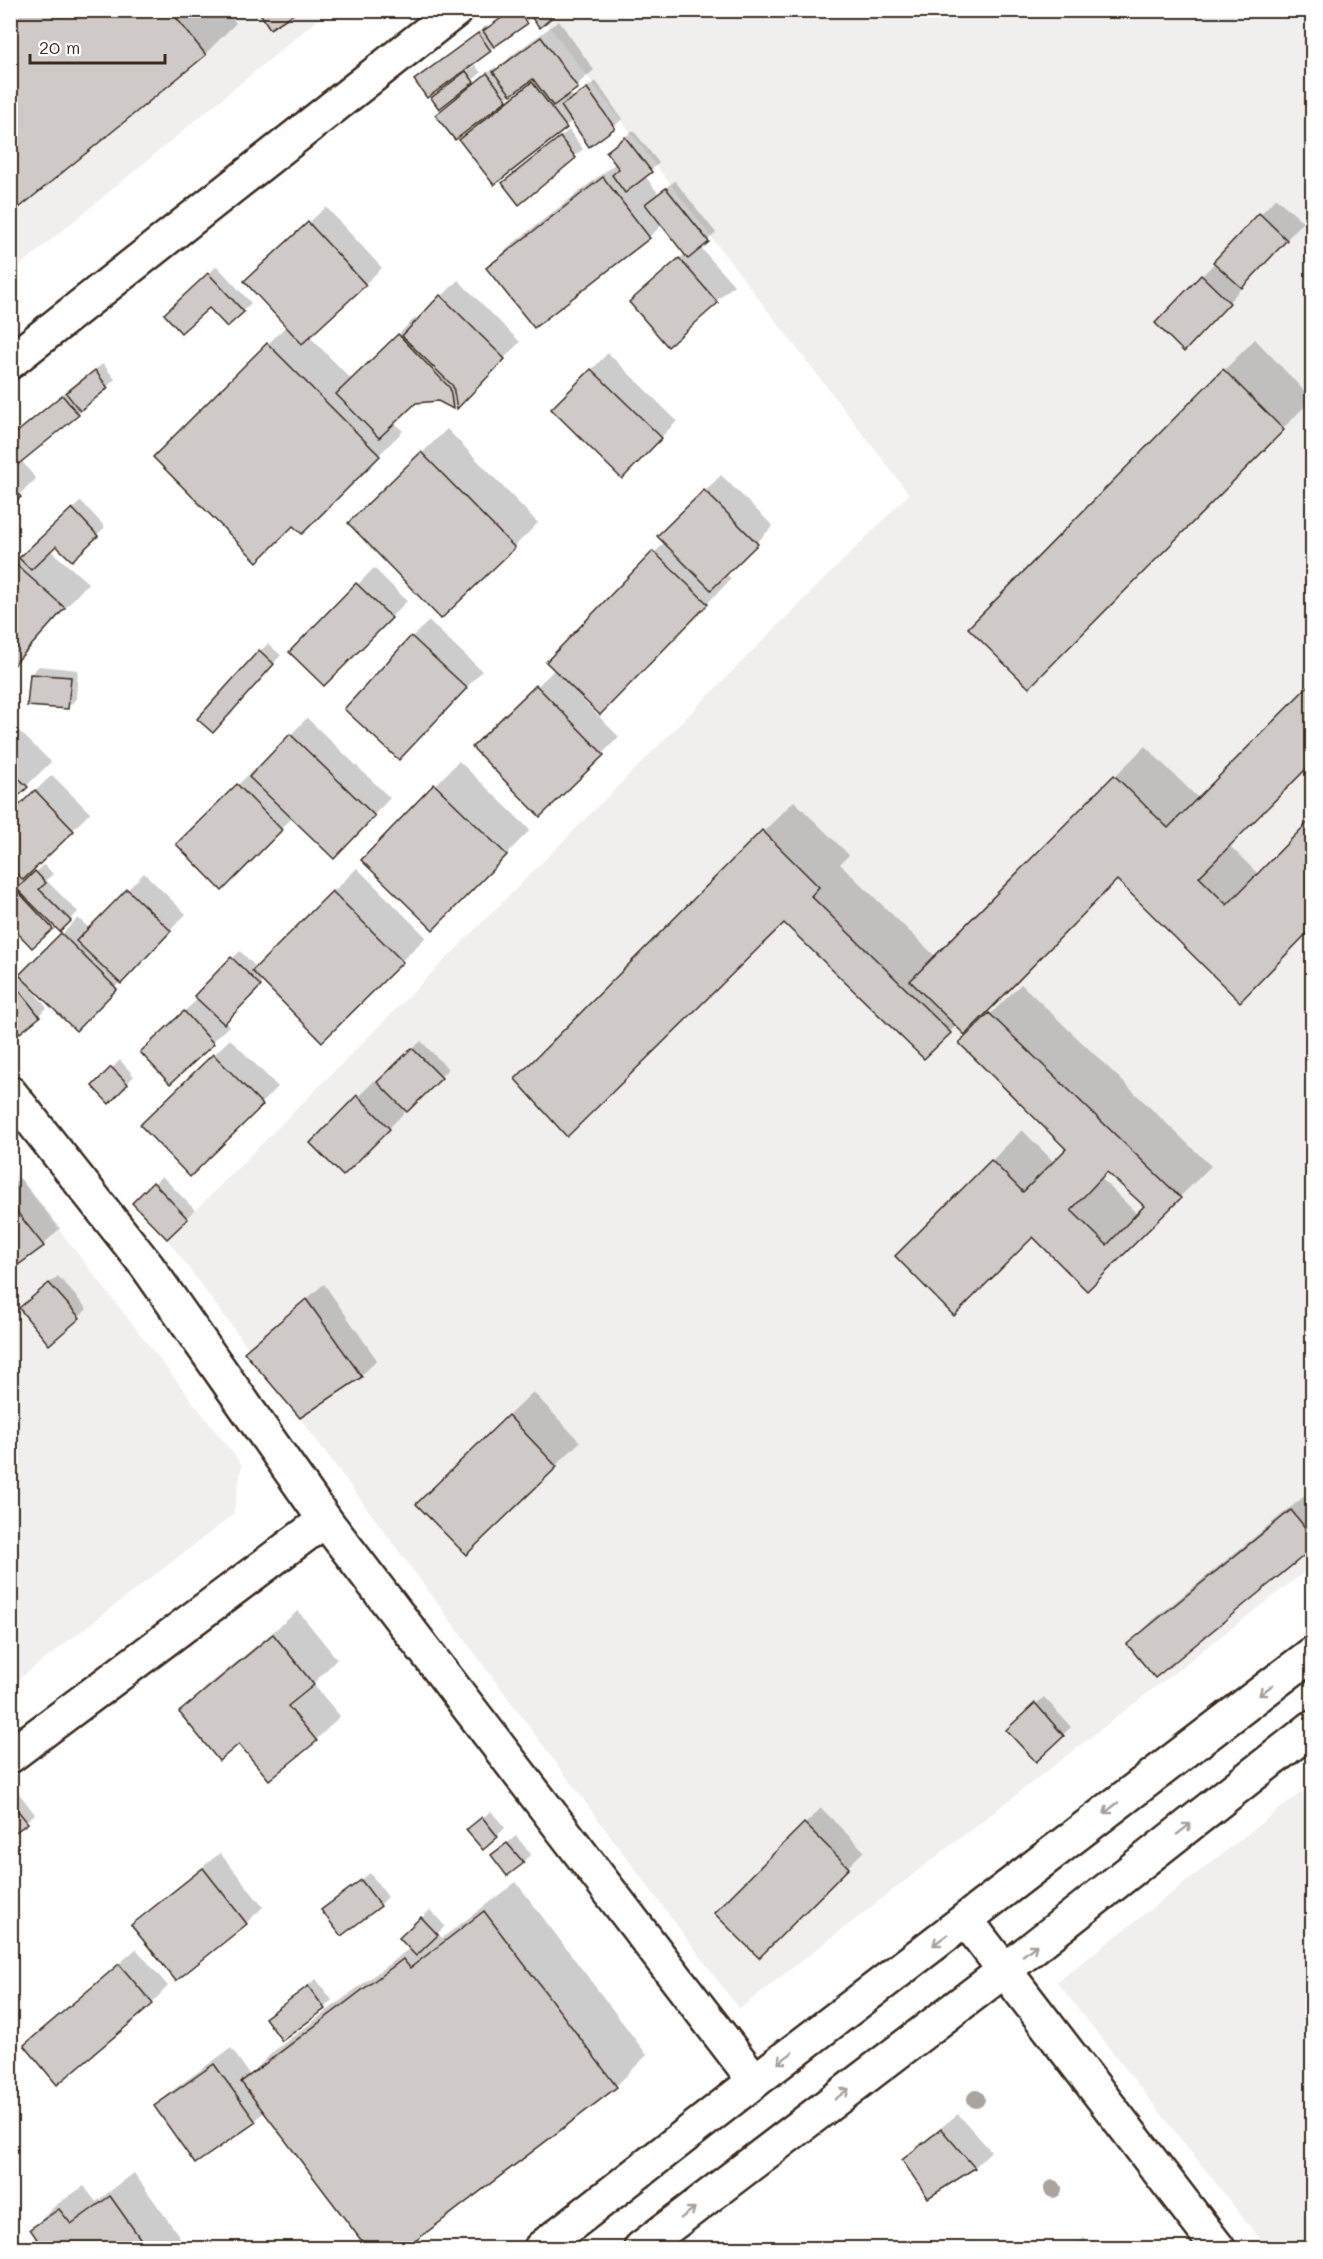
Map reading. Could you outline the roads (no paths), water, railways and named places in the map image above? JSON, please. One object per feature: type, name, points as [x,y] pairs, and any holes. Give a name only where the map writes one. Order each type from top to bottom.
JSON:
[{"type":"street","points":[[10,362],[456,10]]},
{"type":"street","points":[[10,1093],[147,1266],[325,1520],[755,2081]]},
{"type":"street","points":[[10,1755],[325,1520]]},
{"type":"street","points":[[541,2248],[1312,1654]]},
{"type":"street","points":[[641,2248],[1005,1970],[1312,1728]]},
{"type":"street","points":[[966,1920],[1218,2248]]}]
